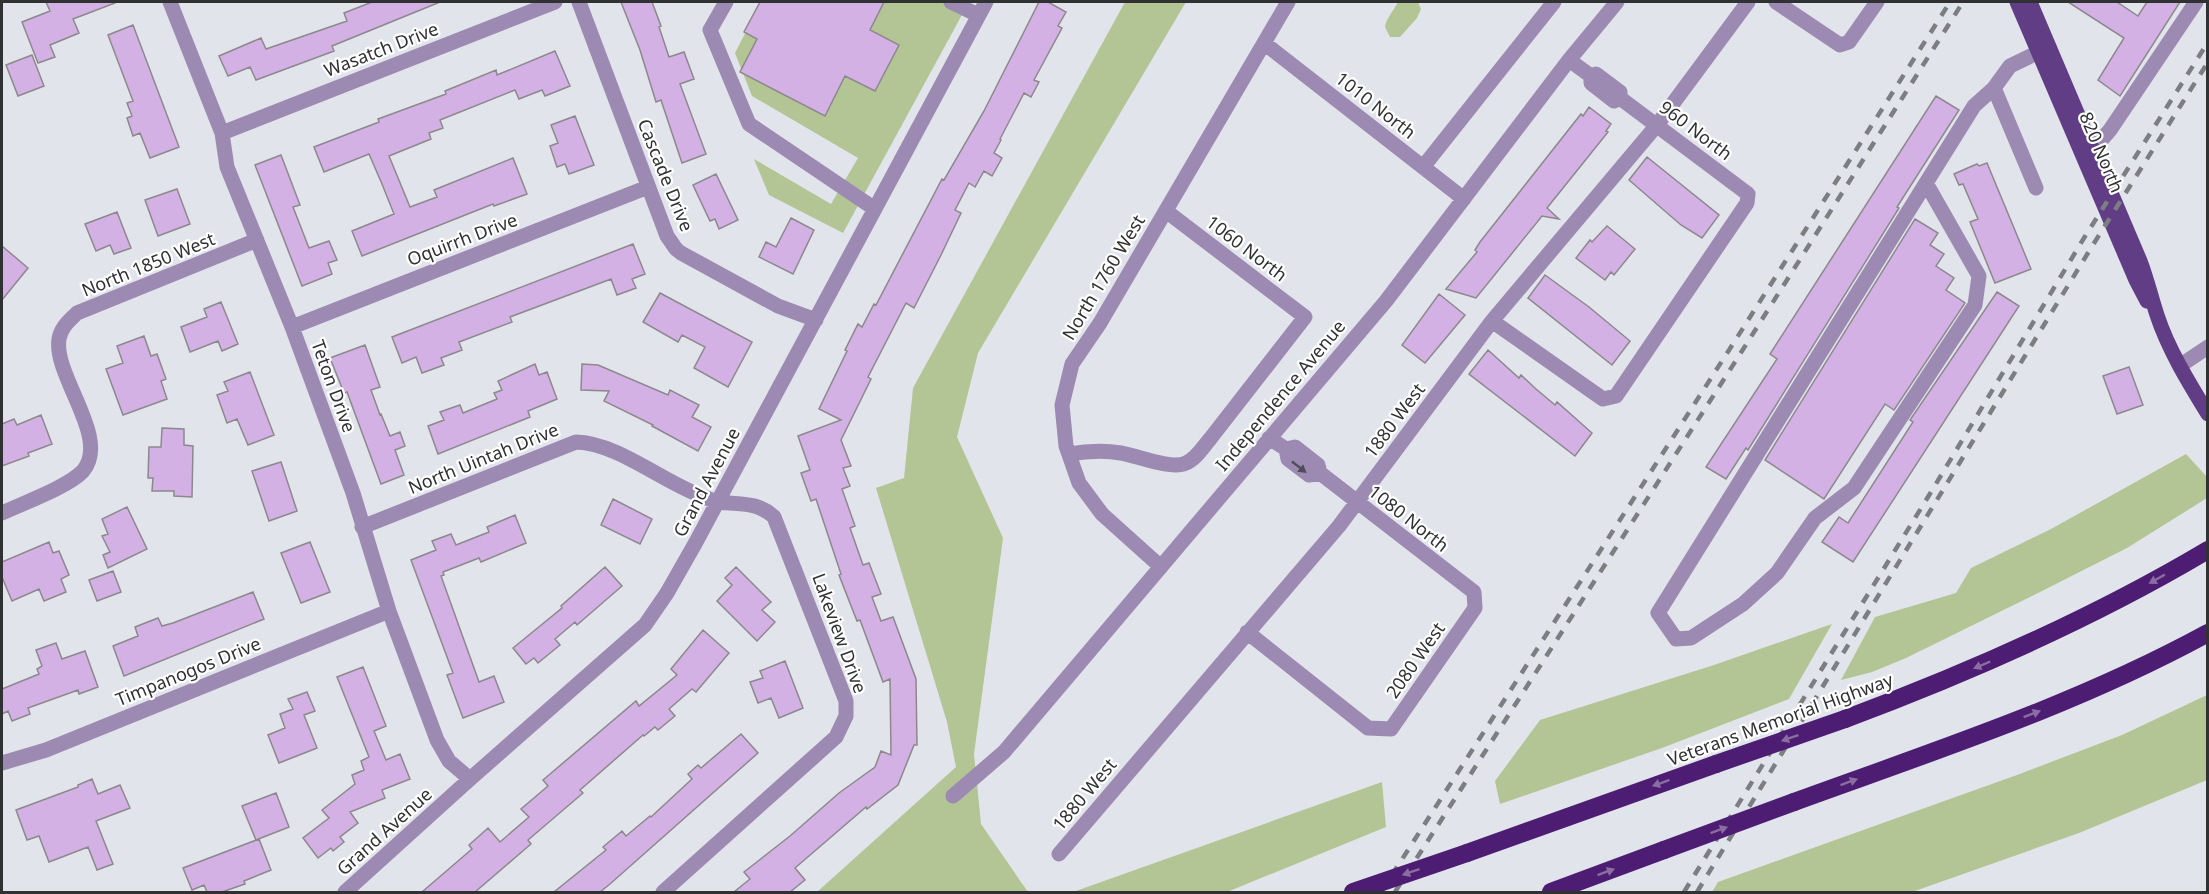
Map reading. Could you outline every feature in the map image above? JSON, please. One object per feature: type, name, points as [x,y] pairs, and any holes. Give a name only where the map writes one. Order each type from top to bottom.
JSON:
[{"type":"highway","name":"Veterans Memorial Highway","points":[[1353,892],[1918,692],[2013,652],[2117,601],[2208,550]]},
{"type":"highway","points":[[1551,892],[2056,705],[2139,669],[2208,633]]},
{"type":"main road","name":"820 North","points":[[2017,2],[2044,49],[2091,145],[2144,272],[2157,315],[2208,414]]},
{"type":"main road","name":"820 North","points":[[2030,2],[2044,49],[2136,280],[2144,297],[2157,315]]},
{"type":"street","name":"Teton Drive","points":[[170,2],[222,133],[227,167],[291,327],[353,493],[389,611],[437,740],[449,761],[470,778]]},
{"type":"street","name":"Wasatch Drive","points":[[222,133],[555,2]]},
{"type":"street","name":"Cascade Drive","points":[[579,2],[648,187],[668,236],[676,249],[778,306],[816,320]]},
{"type":"street","points":[[726,2],[710,30],[749,124],[875,209]]},
{"type":"street","points":[[951,2],[982,8]]},
{"type":"street","name":"North 1760 West","points":[[1161,567],[1102,514],[1079,483],[1066,446],[1062,405],[1072,364],[1100,323],[1288,2]]},
{"type":"street","points":[[1423,167],[1554,2]]},
{"type":"street","name":"Independence Avenue","points":[[953,796],[1004,752],[1386,301],[1569,60],[1617,2]]},
{"type":"street","name":"1880 West","points":[[1059,854],[1357,502],[1492,321],[1657,125],[1748,2]]},
{"type":"street","points":[[1776,2],[1840,45],[1849,42],[1877,2]]},
{"type":"street","points":[[2091,145],[2103,138],[2110,130],[2196,2]]},
{"type":"street","name":"Grand Avenue","points":[[345,892],[470,778],[645,625],[667,592],[717,502],[982,8]]},
{"type":"street","name":"1010 North","points":[[1264,43],[1464,199]]},
{"type":"street","points":[[1926,183],[1979,276],[1975,305],[1854,488],[1815,518],[1778,573],[1743,604],[1691,638],[1676,639],[1658,613],[1926,183],[1974,106],[1994,88],[2010,66],[2044,49]]},
{"type":"street","name":"960 North","points":[[1492,321],[1603,399],[1616,396],[1748,203],[1748,194],[1620,98],[1620,92],[1596,74],[1591,76],[1569,60]]},
{"type":"street","points":[[1994,88],[2036,188]]},
{"type":"street","name":"Oquirrh Drive","points":[[291,327],[648,187]]},
{"type":"street","name":"1060 North","points":[[1069,454],[1092,450],[1120,452],[1178,465],[1187,463],[1196,456],[1305,316],[1166,212]]},
{"type":"street","name":"North 1850 West","points":[[2,513],[74,479],[85,469],[89,461],[90,441],[59,351],[61,332],[67,322],[77,313],[257,240]]},
{"type":"street","points":[[2181,365],[2208,347]]},
{"type":"street","name":"1080 North","points":[[1269,438],[1286,448],[1295,447],[1318,465],[1320,473],[1474,592]]},
{"type":"street","name":"North Uintah Drive","points":[[362,527],[576,442],[592,442],[606,447],[675,486],[717,502]]},
{"type":"street","name":"Lakeview Drive","points":[[663,892],[836,737],[846,716],[846,701],[778,523],[769,512],[759,506],[749,503],[717,502]]},
{"type":"street","name":"2080 West","points":[[1247,632],[1368,728],[1391,729],[1475,608],[1474,592]]},
{"type":"street","name":"Timpanogos Drive","points":[[2,763],[46,750],[389,611]]},
{"type":"green space","points":[[761,2],[969,2],[843,233],[769,195],[754,159],[831,204],[858,158],[752,96],[735,53]]},
{"type":"green space","points":[[1125,2],[1186,2],[978,353],[957,437],[1003,538],[974,754],[981,824],[1028,892],[817,892],[956,767],[947,722],[876,488],[904,478],[913,388]]},
{"type":"green space","points":[[1398,2],[1418,2],[1421,9],[1417,18],[1400,37],[1390,37],[1385,27]]},
{"type":"green space","points":[[2186,454],[2207,477],[2207,498],[2127,548],[2040,592],[1906,658],[1872,672],[1841,680],[1875,617],[1956,593],[1971,568],[2051,529]]},
{"type":"green space","points":[[1832,624],[1789,699],[1662,748],[1500,804],[1495,781],[1540,720],[1714,665]]},
{"type":"green space","points":[[2207,695],[2207,780],[2079,833],[1912,892],[1712,892],[1718,882],[2122,735]]},
{"type":"green space","points":[[1382,782],[1386,827],[1227,892],[1073,892]]},
{"type":"building","points":[[46,2],[115,3],[73,19],[79,33],[50,45],[55,57],[38,63],[22,22],[50,11]]},
{"type":"building","points":[[372,2],[440,2],[332,46],[334,51],[256,80],[250,67],[228,76],[219,56],[261,38],[266,49],[347,21],[344,13]]},
{"type":"building","points":[[621,2],[652,2],[669,57],[684,52],[694,79],[680,84],[706,154],[682,163],[661,100],[656,102],[640,50]]},
{"type":"building","points":[[760,2],[884,2],[870,30],[899,45],[875,91],[845,76],[825,116],[740,72],[757,39],[744,32]]},
{"type":"building","points":[[1039,2],[1048,2],[1066,12],[1058,26],[1062,28],[1034,80],[1039,82],[1031,97],[1024,93],[1000,139],[994,153],[1002,158],[992,176],[984,171],[975,187],[969,183],[955,210],[961,213],[941,255],[914,308],[906,303],[868,377],[871,379],[841,440],[851,466],[843,468],[850,486],[842,489],[855,526],[850,528],[863,565],[869,563],[881,594],[872,597],[881,621],[893,617],[916,679],[917,745],[914,745],[898,785],[867,809],[866,807],[795,868],[805,880],[790,892],[734,892],[750,879],[744,872],[839,793],[875,767],[881,751],[891,755],[890,679],[883,682],[860,620],[857,621],[839,575],[841,574],[816,499],[811,501],[801,473],[810,470],[798,436],[841,420],[819,409],[847,351],[845,350],[858,324],[862,327],[874,304],[876,305],[942,179],[944,180],[984,111]]},
{"type":"building","points":[[2068,2],[2117,2],[2138,16],[2147,2],[2180,2],[2120,96],[2098,80],[2124,38]]},
{"type":"building","points":[[133,25],[179,147],[150,158],[140,133],[133,136],[127,118],[132,116],[127,103],[133,101],[108,35]]},
{"type":"building","points":[[555,51],[570,86],[545,96],[542,90],[519,99],[515,90],[440,120],[443,128],[429,133],[431,139],[389,156],[410,207],[437,197],[434,190],[513,158],[527,194],[494,206],[493,204],[362,256],[352,231],[394,214],[369,154],[324,172],[314,147],[379,122],[378,119],[446,94],[445,91],[496,70],[497,75]]},
{"type":"building","points":[[32,55],[44,86],[18,96],[6,65]]},
{"type":"building","points":[[1936,96],[1959,110],[1748,450],[1746,448],[1726,479],[1706,467],[1777,359],[1770,354]]},
{"type":"building","points":[[1589,107],[1611,124],[1606,131],[1608,132],[1547,208],[1559,219],[1542,216],[1476,298],[1446,289],[1477,252],[1475,250],[1480,242],[1581,114],[1583,116]]},
{"type":"building","points":[[575,116],[594,165],[569,174],[565,164],[557,167],[550,146],[558,143],[551,125]]},
{"type":"building","points":[[281,155],[300,205],[293,207],[309,248],[329,241],[337,260],[328,263],[332,274],[302,286],[255,165]]},
{"type":"building","points":[[1647,157],[1719,215],[1702,238],[1681,225],[1629,180]]},
{"type":"building","points":[[1987,163],[2031,269],[1995,283],[1970,222],[1978,219],[1963,184],[1959,185],[1954,174],[1977,164],[1979,166]]},
{"type":"building","points":[[716,174],[738,220],[719,229],[715,219],[710,221],[693,185]]},
{"type":"building","points":[[177,189],[190,224],[158,236],[145,200]]},
{"type":"building","points":[[117,212],[131,248],[114,254],[110,245],[96,251],[85,224]]},
{"type":"building","points":[[791,218],[814,230],[793,274],[759,257],[766,242],[776,247]]},
{"type":"building","points":[[1915,219],[1938,233],[1930,245],[1944,254],[1936,266],[1954,278],[1946,290],[1965,303],[1894,410],[1885,404],[1824,499],[1765,460]]},
{"type":"building","points":[[1607,226],[1635,249],[1614,275],[1611,272],[1605,280],[1576,258],[1590,240],[1592,242]]},
{"type":"building","points":[[633,244],[645,274],[632,279],[636,288],[617,295],[611,279],[510,317],[512,322],[459,342],[462,350],[441,358],[444,365],[422,373],[416,357],[402,363],[392,337]]},
{"type":"building","points":[[2,246],[28,268],[2,300]]},
{"type":"building","points":[[1545,275],[1630,341],[1612,365],[1528,298]]},
{"type":"building","points":[[1997,292],[2019,306],[1853,562],[1822,542],[1839,517],[1848,523],[1913,422],[1910,420]]},
{"type":"building","points":[[660,293],[752,342],[728,387],[694,368],[705,347],[682,335],[678,342],[643,322]]},
{"type":"building","points":[[1439,294],[1465,315],[1425,363],[1402,345]]},
{"type":"building","points":[[221,302],[238,344],[222,351],[218,341],[190,352],[181,327],[207,317],[204,309]]},
{"type":"building","points":[[144,336],[151,356],[157,354],[166,379],[161,381],[167,399],[123,415],[106,369],[123,363],[117,346]]},
{"type":"building","points":[[365,345],[380,387],[371,390],[380,415],[390,436],[400,432],[405,446],[395,450],[404,475],[381,484],[347,392],[344,393],[330,358]]},
{"type":"building","points":[[1488,350],[1519,378],[1521,375],[1555,405],[1557,402],[1592,433],[1575,456],[1469,374]]},
{"type":"building","points":[[535,364],[539,375],[547,372],[557,399],[528,411],[530,417],[438,454],[428,426],[444,420],[440,412],[460,405],[463,413],[497,399],[494,393],[502,390],[498,381]]},
{"type":"building","points":[[582,364],[598,365],[668,395],[670,390],[699,405],[692,417],[711,427],[698,451],[653,425],[604,401],[609,391],[581,390]]},
{"type":"building","points":[[2129,367],[2143,405],[2117,414],[2103,376]]},
{"type":"building","points":[[250,372],[274,435],[248,445],[237,419],[227,423],[217,395],[228,391],[224,382]]},
{"type":"building","points":[[41,415],[52,444],[2,466],[2,424],[14,419],[17,425]]},
{"type":"building","points":[[162,428],[184,429],[184,445],[193,446],[192,497],[174,496],[174,491],[152,491],[153,478],[148,478],[149,447],[161,447]]},
{"type":"building","points":[[281,462],[297,511],[269,521],[252,471]]},
{"type":"building","points":[[613,499],[652,519],[640,544],[601,525]]},
{"type":"building","points":[[127,507],[147,549],[108,568],[103,555],[110,552],[102,536],[108,534],[102,519]]},
{"type":"building","points":[[515,515],[526,543],[481,562],[479,558],[443,572],[444,575],[441,576],[479,682],[494,676],[504,702],[463,718],[447,675],[453,673],[411,560],[436,550],[432,541],[451,534],[456,545],[489,532],[487,527]]},
{"type":"building","points":[[49,542],[53,553],[59,551],[69,575],[61,579],[66,592],[44,601],[39,589],[12,601],[2,577],[2,562]]},
{"type":"building","points":[[310,542],[330,592],[301,603],[281,553]]},
{"type":"building","points":[[605,567],[622,586],[577,625],[575,622],[555,639],[560,645],[538,663],[534,658],[526,664],[513,648],[562,608],[561,606]]},
{"type":"building","points":[[736,567],[771,602],[762,610],[775,622],[757,641],[717,601],[732,585],[725,578]]},
{"type":"building","points":[[113,571],[121,592],[97,601],[89,580]]},
{"type":"building","points":[[253,592],[264,619],[124,676],[113,646],[138,636],[135,627],[158,618],[162,626],[173,623]]},
{"type":"building","points":[[703,630],[729,653],[696,692],[692,689],[669,709],[675,716],[658,730],[655,727],[643,735],[580,790],[583,793],[528,840],[531,844],[475,892],[422,892],[472,849],[469,845],[488,828],[500,842],[529,817],[521,809],[548,786],[543,780],[636,701],[639,706],[677,675],[671,669]]},
{"type":"building","points":[[56,643],[62,659],[85,651],[98,687],[79,694],[78,690],[28,708],[30,714],[12,721],[8,711],[2,714],[2,689],[39,674],[37,669],[42,666],[36,650]]},
{"type":"building","points":[[785,661],[803,708],[779,718],[771,698],[758,703],[750,682],[763,678],[760,671]]},
{"type":"building","points":[[363,667],[386,726],[374,731],[386,760],[400,754],[410,779],[382,790],[385,798],[350,812],[358,823],[340,837],[344,842],[333,851],[331,848],[318,858],[303,838],[329,818],[322,810],[355,784],[352,775],[364,770],[361,761],[369,757],[337,677]]},
{"type":"building","points":[[307,692],[315,711],[304,715],[317,748],[279,763],[268,735],[285,728],[280,714],[293,709],[288,699]]},
{"type":"building","points":[[741,734],[758,753],[610,884],[600,892],[554,892],[606,850],[603,847],[622,831],[626,836],[651,817],[692,779],[688,774],[698,765],[701,768]]},
{"type":"building","points":[[92,779],[98,794],[120,785],[130,808],[96,821],[113,864],[97,870],[88,847],[49,862],[39,836],[27,840],[16,810],[78,787]]},
{"type":"building","points":[[276,793],[289,827],[256,840],[242,806]]},
{"type":"building","points":[[259,839],[271,870],[244,881],[245,884],[222,892],[207,892],[204,885],[192,890],[183,868]]},
{"type":"railway","points":[[1381,892],[1950,2]]},
{"type":"railway","points":[[1395,892],[1963,2]]},
{"type":"railway","points":[[1684,892],[1928,497],[2084,238],[2208,42]]},
{"type":"railway","points":[[1697,892],[2091,248],[2208,62]]}]
